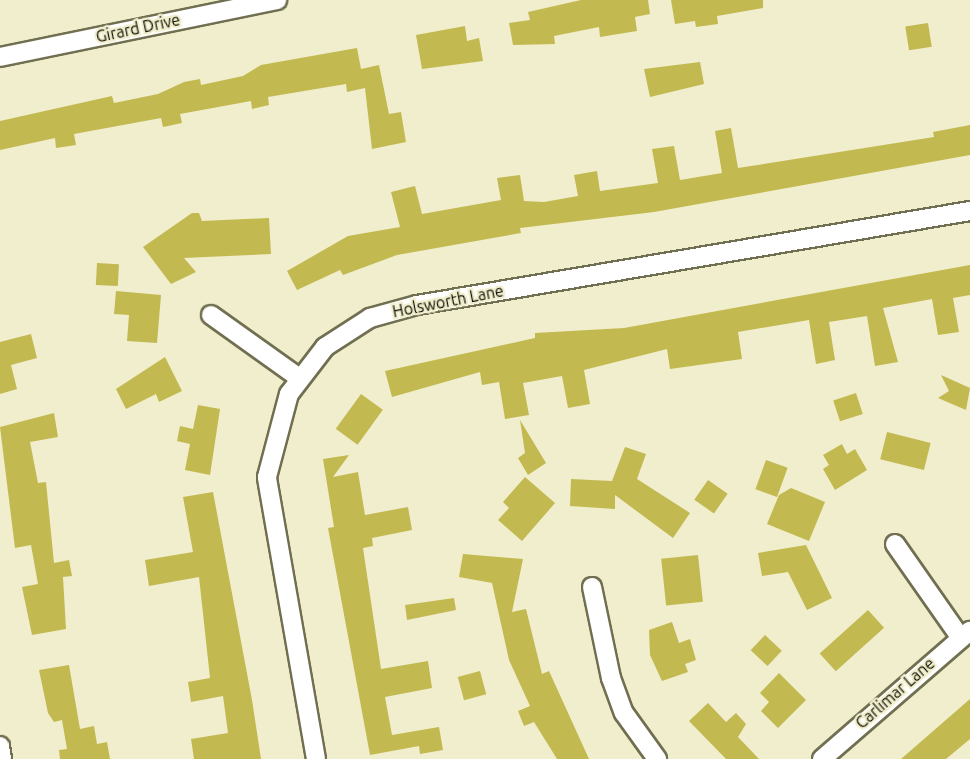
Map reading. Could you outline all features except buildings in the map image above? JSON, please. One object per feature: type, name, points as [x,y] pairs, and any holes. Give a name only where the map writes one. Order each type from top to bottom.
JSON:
[{"type":"street","name":"Girard Drive","points":[[0,57],[277,0]]},
{"type":"street","name":"Holsworth Lane","points":[[316,759],[267,477],[280,416],[298,377],[354,327],[417,304],[970,211]]},
{"type":"street","points":[[211,315],[298,377]]},
{"type":"street","points":[[895,544],[965,634]]},
{"type":"street","points":[[592,586],[610,678],[624,713],[657,759]]},
{"type":"street","name":"Carlimar Lane","points":[[822,759],[965,634]]},
{"type":"street","points":[[0,746],[2,759]]}]
